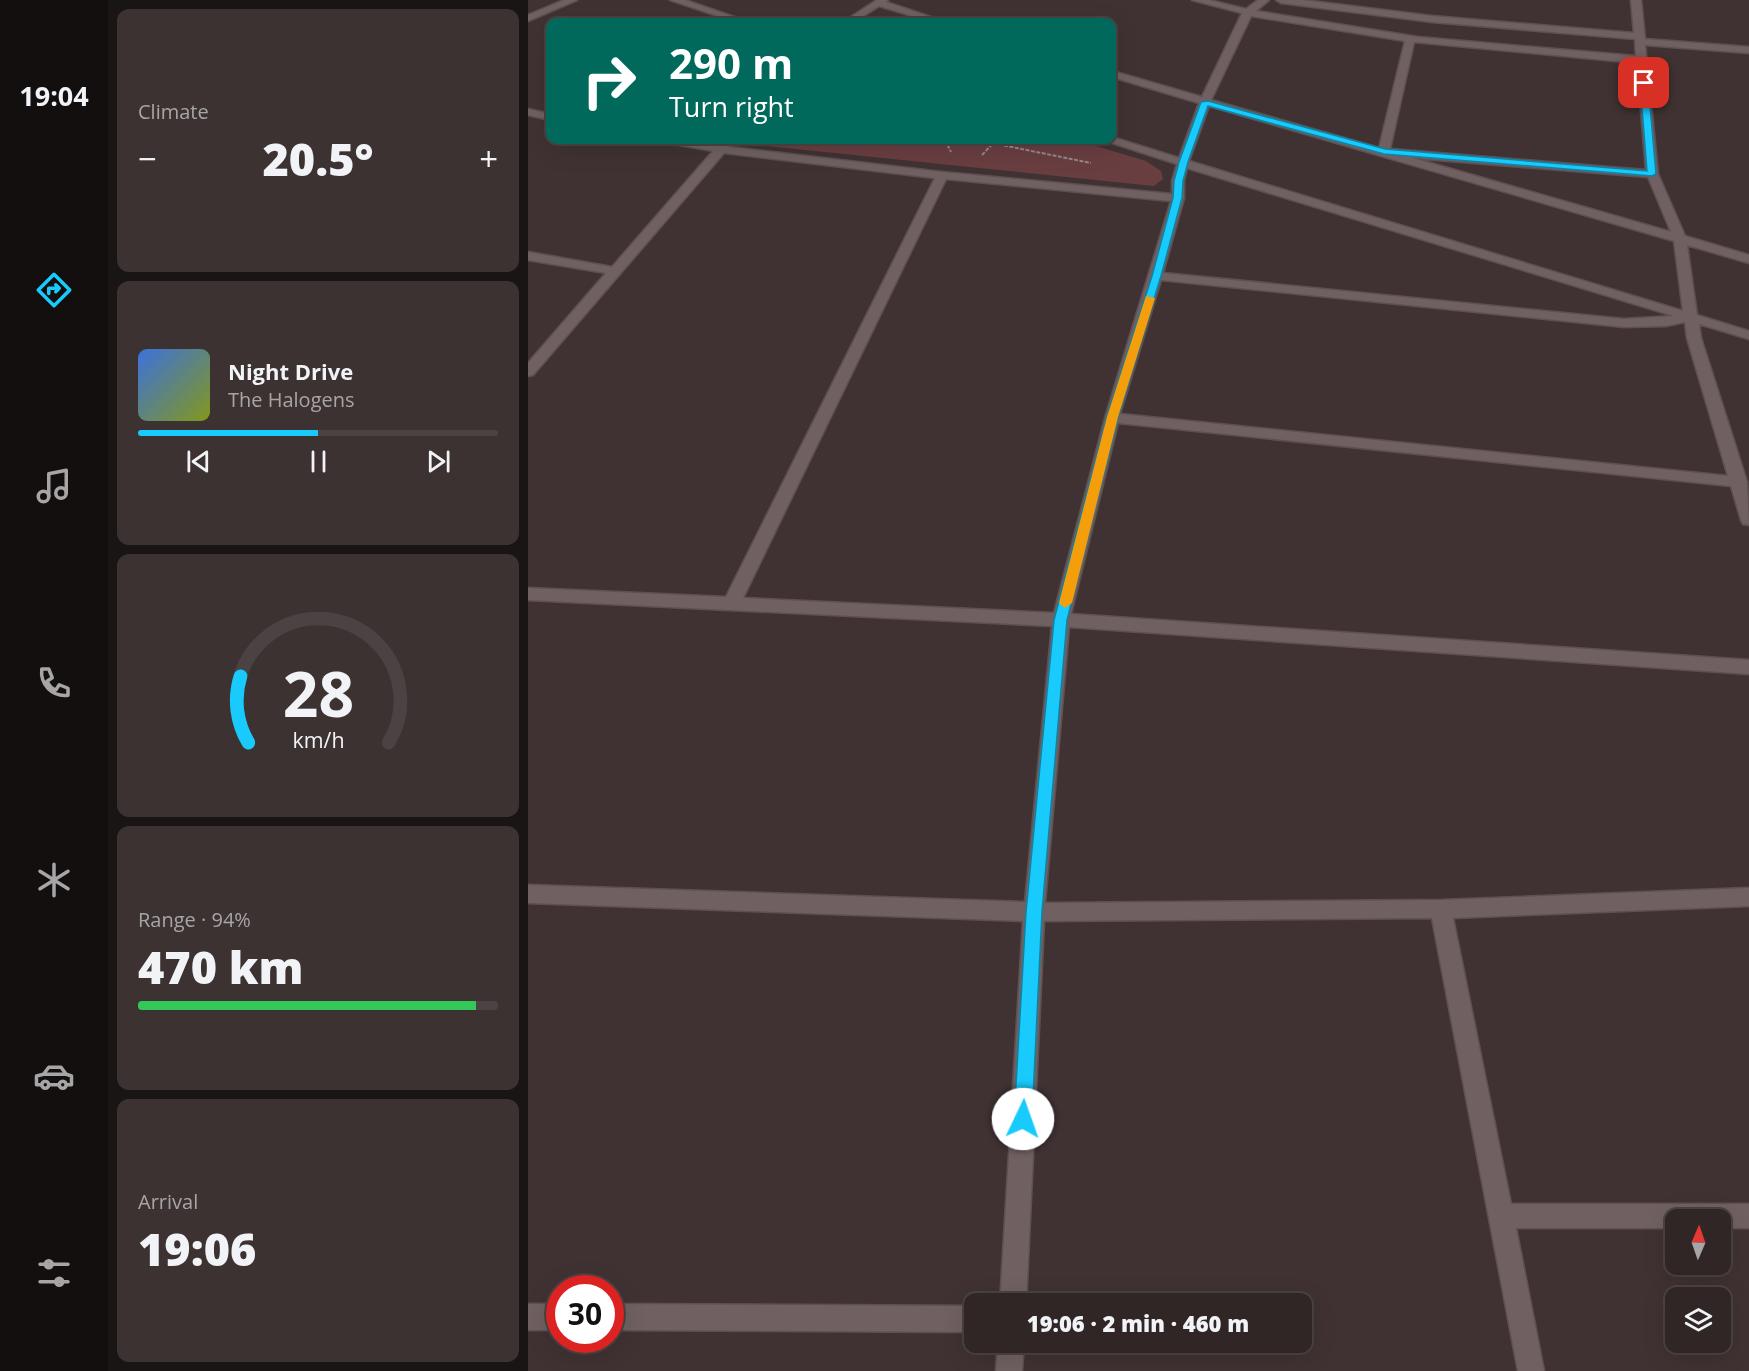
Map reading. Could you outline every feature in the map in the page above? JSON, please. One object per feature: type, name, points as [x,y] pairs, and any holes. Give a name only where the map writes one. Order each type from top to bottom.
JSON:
[{"type":"street","points":[[528,18],[572,0]]},
{"type":"street","points":[[675,0],[732,18]]},
{"type":"street","points":[[691,5],[701,0]]},
{"type":"street","points":[[1197,0],[1247,13],[1310,25],[1410,39],[1642,60]]},
{"type":"street","points":[[1014,1293],[1034,912],[1061,620],[1112,417],[1178,198],[1178,181],[1183,162],[1205,102],[1247,13],[1264,0]]},
{"type":"street","points":[[1281,0],[1432,19],[1749,50]]},
{"type":"street","points":[[1636,0],[1652,174],[1680,240],[1694,338],[1749,520]]},
{"type":"street","points":[[855,18],[881,2],[929,18]]},
{"type":"street","points":[[1384,152],[1410,39]]},
{"type":"street","points":[[1116,75],[1749,259]]},
{"type":"street","points":[[528,112],[546,116]]},
{"type":"street","points":[[1116,142],[1749,335]]},
{"type":"street","points":[[692,144],[942,175],[1178,198]]},
{"type":"street","points":[[528,372],[725,144]]},
{"type":"street","points":[[1384,152],[1652,174]]},
{"type":"street","points":[[731,604],[942,175]]},
{"type":"street","points":[[528,256],[615,270]]},
{"type":"street","points":[[1156,276],[1624,322],[1666,322],[1690,316]]},
{"type":"street","points":[[1112,417],[1739,482]]},
{"type":"street","points":[[528,594],[1061,620],[1749,668]]},
{"type":"street","points":[[528,894],[1034,912],[1441,909],[1749,897]]},
{"type":"street","points":[[1441,909],[1531,1371]]},
{"type":"street","points":[[1502,1216],[1749,1216]]},
{"type":"street","points":[[528,1317],[546,1317]]},
{"type":"street","points":[[624,1317],[964,1319]]},
{"type":"street","points":[[1009,1371],[1010,1353]]},
{"type":"path","points":[[981,156],[991,144]]},
{"type":"path","points":[[1007,144],[1097,164]]},
{"type":"shaded area","points":[[1089,144],[1146,161],[1161,171],[1163,179],[1154,186],[757,145]]},
{"type":"slow traffic","points":[[1065,603],[1112,417],[1150,298]]},
{"type":"route","points":[[1023,1119],[1034,912],[1061,620],[1112,417],[1178,198],[1178,181],[1183,162],[1205,102],[1384,152],[1652,174],[1644,83]]}]
